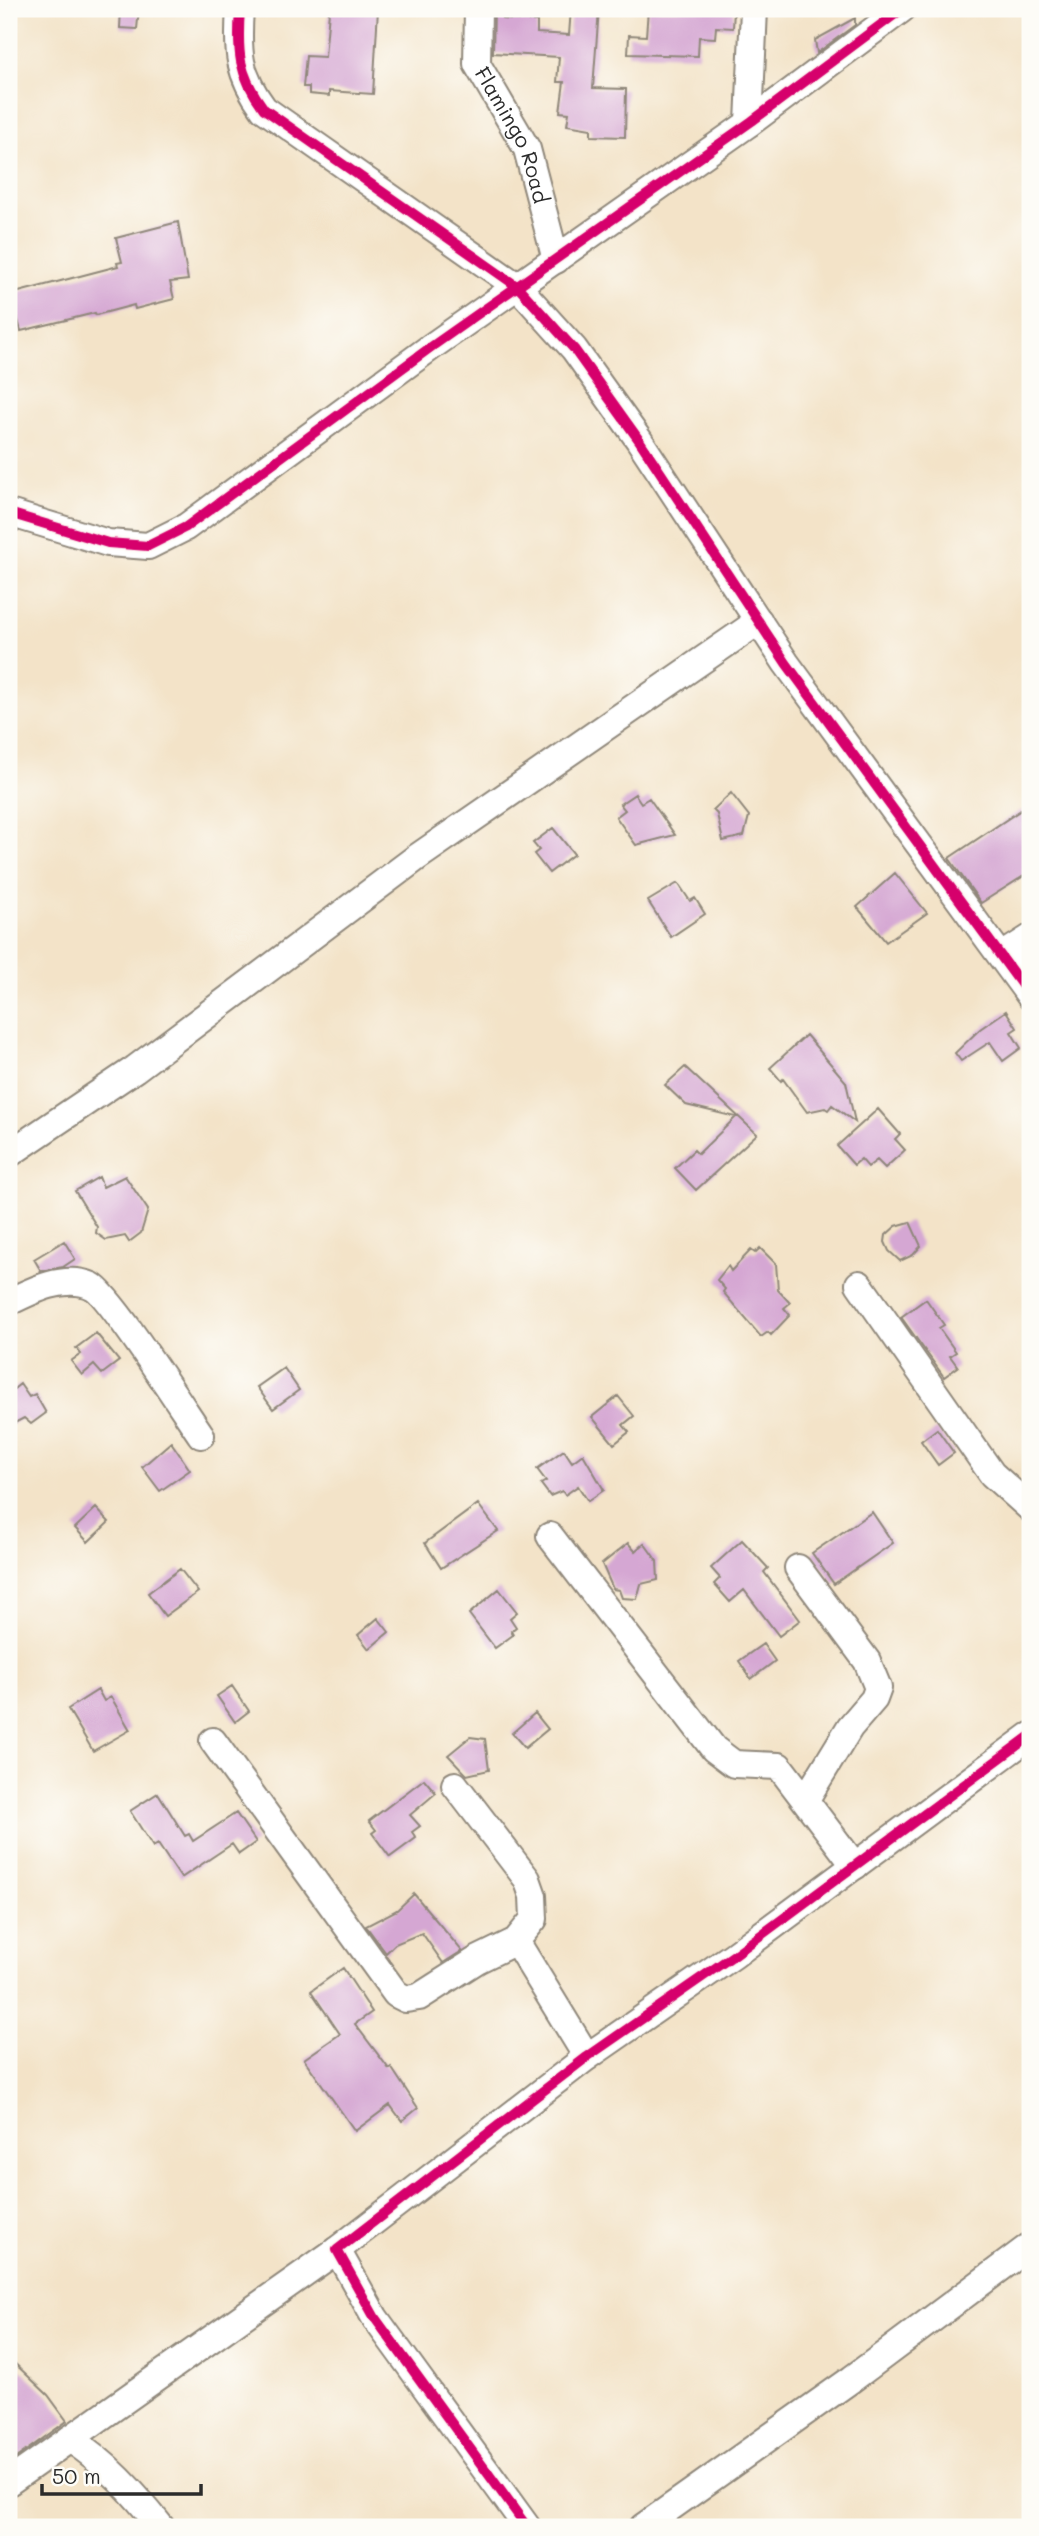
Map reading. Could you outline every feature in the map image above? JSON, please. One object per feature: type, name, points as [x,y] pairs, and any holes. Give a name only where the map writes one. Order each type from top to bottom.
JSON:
[{"type":"street","points":[[240,9],[240,60],[246,85],[264,109],[518,287],[573,349],[603,389],[759,621],[1030,996]]},
{"type":"street","name":"Flamingo Road","points":[[478,9],[477,64],[527,149],[556,260]]},
{"type":"street","points":[[749,123],[754,9]]},
{"type":"street","points":[[9,513],[108,543],[148,546],[186,527],[749,123],[902,9]]},
{"type":"street","points":[[9,1154],[135,1069],[416,858],[759,621]]},
{"type":"street","points":[[1002,956],[1030,938]]},
{"type":"street","points":[[9,1301],[34,1290],[72,1281],[94,1287],[127,1328],[201,1435]]},
{"type":"street","points":[[859,1284],[992,1474],[1030,1508]]},
{"type":"street","points":[[551,1536],[713,1749],[734,1764],[779,1766],[855,1866]]},
{"type":"street","points":[[798,1568],[867,1661],[878,1688],[874,1699],[850,1727],[806,1799]]},
{"type":"street","points":[[9,2482],[337,2250],[587,2057],[734,1955],[1030,1736]]},
{"type":"street","points":[[213,1741],[396,1994],[406,1999],[419,1997],[477,1960],[516,1941],[534,1919],[533,1896],[527,1879],[455,1786]]},
{"type":"street","points":[[516,1941],[587,2057]]},
{"type":"street","points":[[643,2527],[852,2379],[1030,2246]]},
{"type":"street","points":[[337,2250],[374,2318],[527,2527]]},
{"type":"street","points":[[70,2439],[94,2455],[134,2492],[161,2527]]},
{"type":"building","points":[[121,9],[139,9],[137,29],[120,28]]},
{"type":"building","points":[[378,9],[373,94],[329,91],[329,96],[309,94],[309,87],[303,87],[306,56],[325,57],[329,11]]},
{"type":"building","points":[[494,9],[504,9],[503,19],[537,21],[537,33],[569,35],[571,9],[599,9],[593,88],[626,89],[625,137],[591,136],[591,129],[567,125],[569,113],[560,112],[564,82],[557,82],[559,57],[493,53]]},
{"type":"building","points":[[648,9],[734,10],[733,28],[716,27],[715,38],[699,37],[698,56],[628,54],[629,35],[646,36]]},
{"type":"building","points":[[855,18],[855,25],[817,53],[815,40]]},
{"type":"building","points":[[178,222],[188,280],[170,282],[174,299],[135,309],[134,305],[96,315],[95,313],[21,331],[11,294],[118,266],[117,263],[122,262],[116,238]]},
{"type":"building","points":[[731,793],[749,816],[744,836],[723,841],[717,814],[713,810]]},
{"type":"building","points":[[635,794],[641,803],[649,798],[675,835],[636,845],[616,817],[625,810],[620,804]]},
{"type":"building","points":[[1021,810],[1030,824],[1030,872],[981,903],[949,858]]},
{"type":"building","points":[[553,828],[574,854],[549,873],[534,854],[539,850],[533,843]]},
{"type":"building","points":[[895,873],[927,913],[886,942],[857,907]]},
{"type":"building","points":[[678,883],[690,901],[695,898],[705,914],[671,937],[648,901]]},
{"type":"building","points":[[1006,1011],[1017,1028],[1011,1032],[1021,1048],[1003,1061],[990,1042],[961,1061],[955,1053],[980,1029]]},
{"type":"building","points":[[806,1035],[846,1082],[855,1122],[832,1105],[828,1110],[825,1108],[807,1112],[783,1079],[781,1081],[770,1068]]},
{"type":"building","points":[[685,1067],[757,1134],[696,1190],[675,1168],[694,1150],[698,1154],[736,1117],[686,1105],[665,1085]]},
{"type":"building","points":[[878,1109],[900,1134],[895,1139],[905,1150],[885,1168],[877,1160],[868,1167],[861,1159],[854,1165],[837,1146]]},
{"type":"building","points":[[125,1176],[148,1210],[141,1233],[129,1242],[125,1236],[106,1240],[96,1233],[97,1227],[75,1191],[99,1177],[103,1187]]},
{"type":"building","points":[[910,1222],[921,1246],[913,1255],[900,1261],[889,1251],[885,1242],[886,1235],[896,1226]]},
{"type":"building","points":[[64,1241],[75,1259],[63,1267],[41,1271],[34,1259]]},
{"type":"building","points":[[760,1248],[776,1264],[778,1290],[790,1303],[784,1308],[790,1315],[771,1335],[768,1332],[761,1337],[723,1292],[725,1289],[717,1280],[728,1266],[731,1271],[751,1250],[755,1253]]},
{"type":"building","points":[[926,1299],[944,1325],[939,1328],[956,1352],[950,1356],[958,1367],[944,1377],[901,1317]]},
{"type":"building","points":[[96,1333],[119,1361],[102,1374],[94,1365],[82,1375],[71,1361],[81,1354],[76,1348]]},
{"type":"building","points":[[284,1368],[299,1390],[273,1409],[257,1387]]},
{"type":"building","points":[[20,1384],[29,1397],[35,1394],[46,1413],[31,1424],[24,1418],[9,1426],[9,1393]]},
{"type":"building","points":[[618,1396],[634,1416],[623,1425],[629,1432],[614,1444],[592,1417]]},
{"type":"building","points":[[937,1429],[954,1453],[938,1465],[921,1441]]},
{"type":"building","points":[[171,1442],[190,1470],[160,1491],[142,1467]]},
{"type":"building","points":[[564,1450],[572,1462],[583,1454],[604,1490],[588,1501],[578,1486],[565,1495],[562,1491],[550,1496],[541,1484],[546,1481],[537,1469]]},
{"type":"building","points":[[478,1504],[498,1531],[441,1568],[425,1543]]},
{"type":"building","points":[[96,1508],[109,1522],[88,1542],[75,1528]]},
{"type":"building","points":[[872,1512],[893,1543],[834,1584],[812,1553]]},
{"type":"building","points":[[742,1540],[768,1568],[764,1572],[800,1620],[779,1636],[744,1590],[730,1602],[714,1584],[720,1578],[711,1568]]},
{"type":"building","points":[[628,1543],[635,1551],[644,1543],[657,1561],[658,1580],[641,1584],[637,1599],[622,1598],[619,1590],[613,1589],[602,1564]]},
{"type":"building","points":[[180,1569],[198,1592],[165,1616],[148,1593]]},
{"type":"building","points":[[499,1589],[517,1612],[510,1618],[516,1627],[511,1631],[513,1635],[495,1648],[469,1614]]},
{"type":"building","points":[[378,1618],[389,1632],[369,1649],[358,1635]]},
{"type":"building","points":[[763,1644],[775,1661],[751,1679],[739,1661]]},
{"type":"building","points":[[232,1686],[249,1711],[235,1722],[217,1696]]},
{"type":"building","points":[[98,1690],[104,1701],[111,1697],[130,1730],[93,1751],[68,1709]]},
{"type":"building","points":[[535,1713],[548,1729],[525,1748],[512,1733]]},
{"type":"building","points":[[470,1737],[485,1739],[489,1770],[467,1775],[448,1755]]},
{"type":"building","points":[[424,1779],[436,1793],[410,1815],[420,1826],[412,1832],[416,1838],[390,1857],[372,1833],[376,1830],[369,1821]]},
{"type":"building","points":[[158,1793],[185,1836],[189,1834],[193,1841],[236,1813],[256,1842],[239,1854],[232,1844],[181,1878],[158,1844],[153,1847],[130,1811]]},
{"type":"building","points":[[414,1894],[462,1951],[443,1963],[422,1933],[395,1944],[386,1953],[366,1926],[397,1910]]},
{"type":"building","points":[[343,1968],[372,2012],[355,2024],[389,2069],[391,2067],[418,2108],[402,2121],[390,2105],[355,2131],[304,2059],[340,2034],[311,1991]]},
{"type":"building","points":[[9,2358],[48,2395],[67,2421],[9,2463]]},
{"type":"cycle path","points":[[240,9],[241,62],[249,85],[264,109],[518,287],[574,349],[639,440],[786,663],[1030,996]]},
{"type":"cycle path","points":[[9,513],[108,543],[148,546],[186,527],[431,347],[752,121],[902,9]]},
{"type":"cycle path","points":[[527,2527],[375,2318],[337,2250],[587,2057],[734,1955],[1030,1736]]}]
